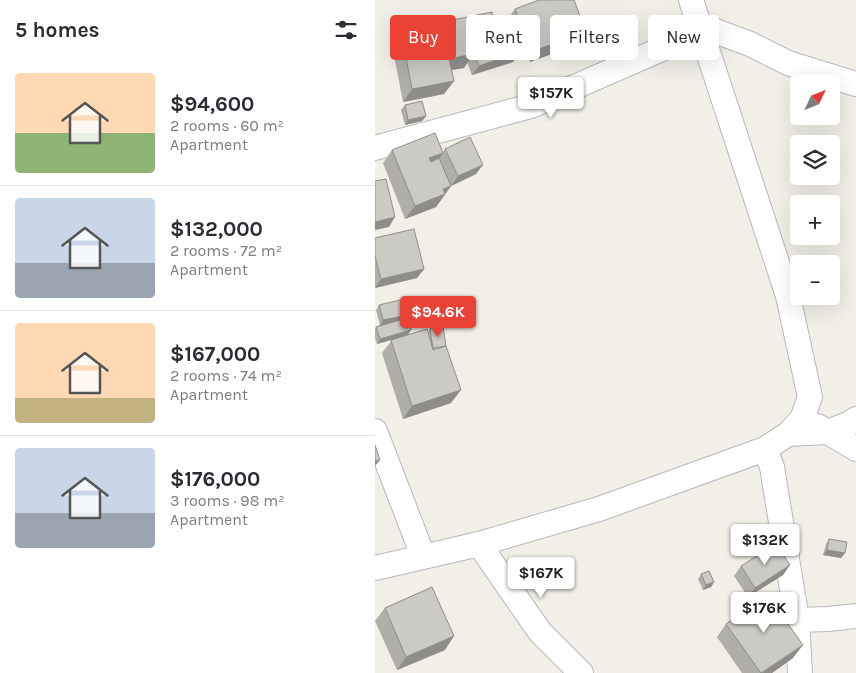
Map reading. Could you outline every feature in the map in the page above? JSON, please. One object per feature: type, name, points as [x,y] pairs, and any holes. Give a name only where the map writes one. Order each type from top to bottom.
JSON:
[{"type":"street","points":[[691,0],[696,15]]},
{"type":"street","points":[[719,32],[751,44],[788,63],[856,84]]},
{"type":"street","points":[[375,148],[531,106],[648,55]]},
{"type":"street","points":[[375,568],[479,544],[599,509],[765,450],[795,426],[810,397],[788,296],[710,60]]},
{"type":"street","points":[[828,432],[856,419]]},
{"type":"street","points":[[795,426],[828,432],[856,449]]},
{"type":"street","points":[[375,431],[423,556]]},
{"type":"street","points":[[765,450],[772,467],[797,620],[800,673]]},
{"type":"street","points":[[479,544],[540,632],[581,673]]},
{"type":"street","points":[[797,620],[856,616]]},
{"type":"building","points":[[539,0],[574,0],[580,15],[550,15],[550,45],[540,49],[540,15],[517,15],[515,9]]},
{"type":"building","points":[[492,12],[493,15],[477,15]]},
{"type":"building","points":[[466,17],[466,55],[456,58],[456,19]]},
{"type":"building","points":[[406,60],[449,60],[454,81],[412,89]]},
{"type":"building","points":[[477,60],[497,60],[479,66]]},
{"type":"building","points":[[422,101],[426,116],[408,120],[405,105]]},
{"type":"building","points":[[435,133],[443,153],[429,158],[431,162],[439,158],[451,186],[443,189],[445,194],[415,206],[392,150]]},
{"type":"building","points":[[470,137],[483,165],[458,176],[445,149]]},
{"type":"building","points":[[386,179],[395,217],[375,222],[375,181]]},
{"type":"building","points":[[414,229],[424,269],[381,279],[375,256],[375,238]]},
{"type":"building","points":[[404,299],[408,315],[383,320],[379,305]]},
{"type":"building","points":[[407,318],[411,330],[380,339],[376,327]]},
{"type":"building","points":[[443,327],[446,346],[433,348],[430,329]]},
{"type":"building","points":[[427,329],[433,350],[446,346],[461,390],[412,406],[391,340]]},
{"type":"building","points":[[375,445],[380,460],[375,461]]},
{"type":"building","points":[[829,539],[847,542],[845,553],[827,550]]},
{"type":"building","points":[[776,544],[790,565],[755,588],[741,566]]},
{"type":"building","points":[[709,571],[714,582],[706,585],[701,574]]},
{"type":"building","points":[[432,587],[454,636],[406,657],[385,608]]},
{"type":"building","points":[[767,595],[803,645],[761,673],[726,624]]}]
